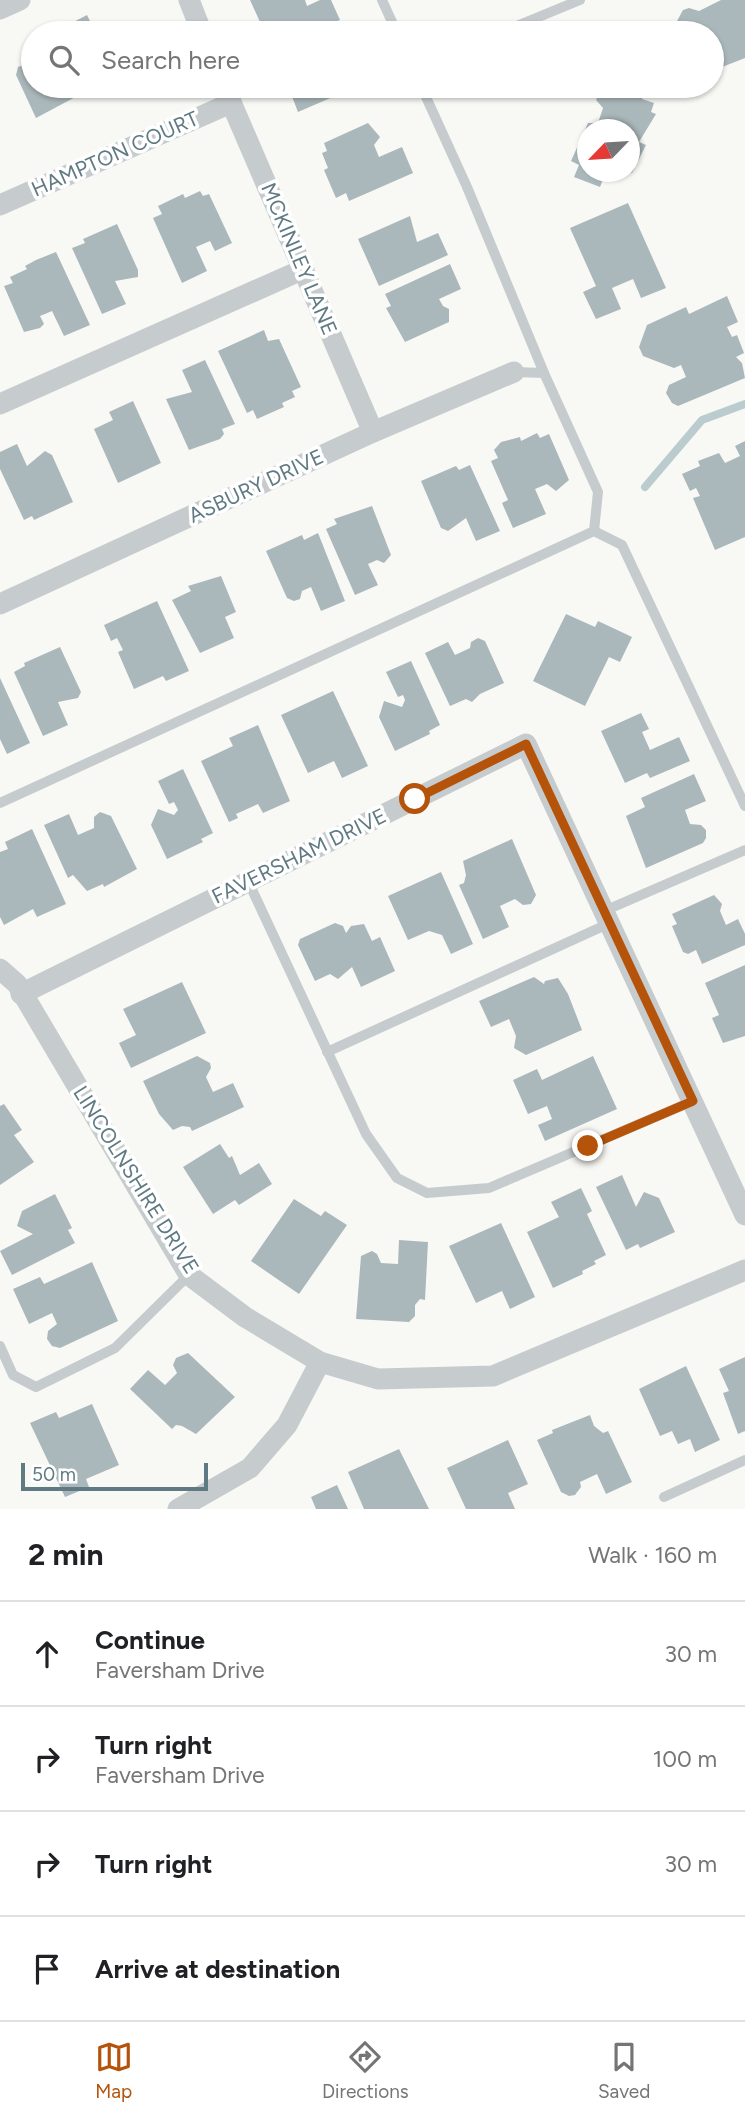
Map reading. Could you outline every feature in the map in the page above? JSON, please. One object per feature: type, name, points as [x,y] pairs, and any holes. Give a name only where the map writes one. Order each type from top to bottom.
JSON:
[{"type":"street","points":[[0,9],[20,0]]},
{"type":"street","points":[[188,0],[197,21]]},
{"type":"street","name":"HAMPTON COURT","points":[[0,205],[219,98]]},
{"type":"street","name":"MCKINLEY LANE","points":[[229,98],[373,432]]},
{"type":"street","points":[[0,404],[303,269]]},
{"type":"street","name":"ASBURY DRIVE","points":[[0,604],[373,432],[514,372]]},
{"type":"street","name":"FAVERSHAM DRIVE","points":[[21,994],[526,744],[745,1215]]},
{"type":"street","name":"LINCOLNSHIRE DRIVE","points":[[0,969],[17,984],[189,1275],[245,1317],[320,1362],[379,1379],[493,1376],[745,1270]]},
{"type":"street","points":[[177,1509],[250,1468],[287,1425],[320,1362]]},
{"type":"lane","points":[[382,0],[392,21]]},
{"type":"lane","points":[[529,21],[580,0]]},
{"type":"lane","points":[[426,98],[598,492],[594,531]]},
{"type":"lane","points":[[514,372],[544,373]]},
{"type":"lane","points":[[0,803],[594,531]]},
{"type":"lane","points":[[594,531],[622,545],[745,806]]},
{"type":"lane","points":[[327,1052],[745,850]]},
{"type":"lane","points":[[248,881],[366,1134],[397,1178],[427,1193],[489,1188],[693,1101]]},
{"type":"lane","points":[[0,1346],[13,1375],[36,1387],[115,1348],[189,1275]]},
{"type":"lane","points":[[664,1497],[745,1460]]},
{"type":"building","points":[[250,0],[305,0],[307,6],[320,0],[331,0],[340,20],[338,21],[260,21]]},
{"type":"building","points":[[721,0],[745,0],[745,58],[724,66],[724,21],[677,21],[683,10],[689,8],[699,11]]},
{"type":"building","points":[[87,15],[90,21],[76,21]]},
{"type":"building","points":[[21,66],[21,86],[16,75]]},
{"type":"building","points":[[27,98],[74,98],[36,118]]},
{"type":"building","points":[[293,98],[330,98],[298,112]]},
{"type":"building","points":[[597,98],[642,98],[654,103],[651,112],[656,114],[640,140],[640,119],[599,119],[603,108]]},
{"type":"building","points":[[368,123],[380,137],[374,145],[379,157],[402,147],[413,173],[349,201],[346,193],[336,198],[324,170],[328,168],[322,153],[327,151],[324,143]]},
{"type":"building","points":[[640,142],[646,145],[640,157]]},
{"type":"building","points":[[577,148],[577,164],[571,161]]},
{"type":"building","points":[[587,182],[602,182],[600,187]]},
{"type":"building","points":[[200,191],[203,196],[209,194],[232,243],[215,251],[210,241],[196,247],[207,271],[182,283],[153,218],[162,214],[158,206],[183,194],[185,198]]},
{"type":"building","points":[[628,203],[666,288],[641,298],[633,279],[612,288],[621,309],[596,319],[583,292],[596,286],[570,228]]},
{"type":"building","points":[[410,216],[417,242],[438,233],[448,255],[379,286],[358,239]]},
{"type":"building","points":[[117,224],[138,270],[138,277],[115,281],[126,304],[102,314],[72,248],[85,243],[83,239]]},
{"type":"building","points":[[56,252],[90,325],[64,336],[52,311],[40,316],[44,324],[40,328],[24,332],[4,286],[13,283],[10,277],[27,269],[25,266]]},
{"type":"building","points":[[450,264],[461,289],[439,299],[443,306],[449,309],[449,322],[405,342],[386,308],[391,306],[385,294]]},
{"type":"building","points":[[727,296],[738,322],[727,327],[732,337],[737,335],[744,353],[736,357],[742,363],[745,378],[678,406],[672,403],[666,393],[669,385],[686,377],[681,365],[674,368],[643,356],[639,347],[647,325],[686,307],[689,314]]},
{"type":"building","points":[[264,330],[268,341],[279,339],[301,387],[292,391],[295,397],[282,403],[284,407],[257,419],[253,410],[247,413],[218,351]]},
{"type":"building","points":[[205,360],[235,424],[222,429],[224,434],[220,439],[189,450],[166,399],[192,392],[182,370]]},
{"type":"building","points":[[133,401],[161,463],[118,483],[94,429],[113,420],[109,412]]},
{"type":"building","points":[[537,433],[540,438],[549,434],[569,480],[556,491],[547,484],[535,489],[546,514],[513,528],[502,503],[508,500],[491,461],[498,458],[494,450],[501,442],[520,437],[521,441]]},
{"type":"building","points":[[745,441],[745,537],[715,550],[693,498],[700,496],[696,488],[690,491],[682,474],[700,466],[698,461],[719,453],[725,463],[740,456],[735,446]]},
{"type":"building","points":[[17,444],[27,466],[45,451],[52,455],[73,502],[34,520],[32,516],[24,520],[0,469],[0,452]]},
{"type":"building","points":[[470,465],[500,531],[476,541],[466,518],[448,531],[441,528],[421,481],[456,466],[459,470]]},
{"type":"building","points":[[372,506],[391,555],[384,563],[377,560],[368,564],[378,585],[355,595],[326,529],[337,524],[334,519]]},
{"type":"building","points":[[318,533],[345,601],[321,611],[311,587],[302,591],[300,599],[294,601],[287,598],[266,551],[302,535],[304,540]]},
{"type":"building","points":[[221,576],[236,612],[225,617],[234,638],[200,653],[172,600],[191,591],[188,586]]},
{"type":"building","points":[[157,601],[189,671],[166,681],[163,676],[134,689],[118,652],[123,650],[117,638],[111,641],[104,625]]},
{"type":"building","points":[[566,614],[595,627],[598,621],[632,637],[620,662],[609,657],[585,706],[533,681]]},
{"type":"building","points":[[478,638],[485,641],[504,683],[480,694],[472,702],[466,699],[450,706],[425,653],[448,642],[455,655],[470,648],[471,642]]},
{"type":"building","points":[[60,647],[81,692],[78,698],[58,702],[68,725],[43,736],[14,672],[25,666],[24,663]]},
{"type":"building","points":[[411,661],[440,725],[429,731],[430,734],[395,751],[379,717],[384,701],[402,707],[405,700],[403,695],[398,697],[386,672]]},
{"type":"building","points":[[0,678],[30,743],[7,754],[0,739]]},
{"type":"building","points":[[333,691],[368,766],[342,778],[334,761],[308,773],[281,715]]},
{"type":"building","points":[[641,713],[649,729],[642,732],[650,750],[679,737],[690,761],[650,778],[647,773],[625,783],[601,731]]},
{"type":"building","points":[[258,725],[290,801],[263,813],[258,804],[236,814],[238,818],[229,822],[201,761],[233,746],[229,738]]},
{"type":"building","points":[[183,769],[213,833],[201,839],[203,842],[167,859],[151,825],[158,809],[174,815],[178,810],[174,802],[169,804],[158,781]]},
{"type":"building","points":[[694,774],[706,801],[685,810],[690,824],[701,825],[706,830],[706,838],[703,843],[646,868],[626,816],[645,807],[641,798]]},
{"type":"building","points":[[100,812],[111,816],[137,869],[104,887],[103,884],[87,891],[73,875],[68,878],[44,825],[69,814],[78,835],[94,828],[94,817]]},
{"type":"building","points":[[32,829],[66,904],[37,917],[33,909],[4,925],[0,917],[0,852],[8,849],[5,842]]},
{"type":"building","points":[[512,839],[536,895],[531,904],[523,905],[515,899],[500,906],[509,927],[483,939],[459,885],[464,883],[466,875],[463,861]]},
{"type":"building","points":[[441,872],[473,944],[451,954],[442,935],[429,931],[408,940],[388,896]]},
{"type":"building","points":[[714,895],[722,904],[720,911],[726,925],[738,919],[745,934],[745,945],[702,964],[696,950],[688,954],[683,952],[672,926],[677,924],[672,914]]},
{"type":"building","points":[[335,923],[343,926],[346,933],[351,926],[364,924],[372,941],[380,937],[395,971],[361,987],[352,967],[338,979],[330,974],[315,981],[298,945],[300,939]]},
{"type":"building","points":[[745,965],[745,1036],[723,1043],[712,1018],[719,1015],[705,983]]},
{"type":"building","points":[[534,977],[544,984],[545,981],[558,978],[568,994],[582,1030],[526,1055],[514,1048],[516,1036],[509,1019],[491,1027],[479,1001]]},
{"type":"building","points":[[182,982],[206,1033],[131,1068],[119,1043],[136,1035],[123,1009]]},
{"type":"building","points":[[197,1056],[210,1063],[211,1068],[206,1077],[213,1092],[233,1083],[244,1107],[192,1131],[190,1127],[182,1126],[173,1130],[159,1114],[143,1081]]},
{"type":"building","points":[[593,1056],[617,1109],[545,1141],[538,1125],[552,1119],[547,1106],[528,1114],[513,1080],[537,1069],[542,1080]]},
{"type":"building","points":[[4,1104],[22,1130],[14,1135],[34,1162],[0,1185],[0,1106]]},
{"type":"building","points":[[220,1144],[229,1158],[232,1156],[240,1175],[259,1163],[272,1184],[239,1205],[235,1200],[213,1214],[183,1167]]},
{"type":"building","points":[[622,1175],[636,1207],[644,1192],[659,1198],[675,1232],[640,1248],[638,1244],[626,1250],[596,1187]]},
{"type":"building","points":[[581,1188],[592,1211],[587,1214],[606,1255],[594,1261],[596,1264],[582,1271],[583,1274],[553,1288],[527,1232],[559,1217],[551,1202]]},
{"type":"building","points":[[55,1194],[72,1228],[68,1230],[75,1243],[12,1275],[0,1251],[33,1234],[17,1226],[22,1211]]},
{"type":"building","points":[[294,1199],[321,1216],[325,1211],[347,1225],[299,1294],[251,1261]]},
{"type":"building","points":[[501,1223],[535,1297],[510,1309],[502,1291],[476,1303],[449,1246]]},
{"type":"building","points":[[399,1240],[428,1242],[425,1300],[420,1299],[415,1305],[415,1316],[409,1322],[356,1319],[361,1256],[372,1251],[377,1254],[381,1263],[398,1264]]},
{"type":"building","points":[[92,1262],[118,1321],[60,1348],[52,1346],[47,1339],[48,1331],[57,1324],[52,1313],[29,1324],[13,1289],[40,1277],[44,1284]]},
{"type":"building","points":[[188,1353],[235,1397],[196,1434],[182,1426],[176,1425],[172,1429],[130,1389],[148,1370],[165,1385],[177,1373],[173,1365],[176,1358]]},
{"type":"building","points":[[745,1357],[745,1431],[738,1434],[723,1393],[729,1391],[719,1369]]},
{"type":"building","points":[[686,1366],[720,1440],[695,1452],[690,1439],[678,1444],[672,1431],[660,1436],[639,1389]]},
{"type":"building","points":[[92,1404],[119,1465],[86,1479],[89,1487],[65,1497],[30,1423],[56,1412],[59,1418]]},
{"type":"building","points":[[590,1415],[594,1426],[603,1433],[608,1431],[632,1482],[606,1494],[597,1474],[580,1482],[581,1487],[575,1495],[569,1496],[561,1492],[537,1440],[553,1433],[552,1430]]},
{"type":"building","points":[[508,1440],[528,1484],[508,1493],[515,1509],[466,1509],[447,1468]]},
{"type":"building","points":[[399,1449],[429,1509],[364,1509],[348,1472]]},
{"type":"building","points":[[337,1485],[348,1509],[316,1509],[311,1497]]},
{"type":"waterway","points":[[645,487],[702,420],[745,404]]},
{"type":"route","points":[[415,799],[526,744],[693,1101],[588,1146]]}]
